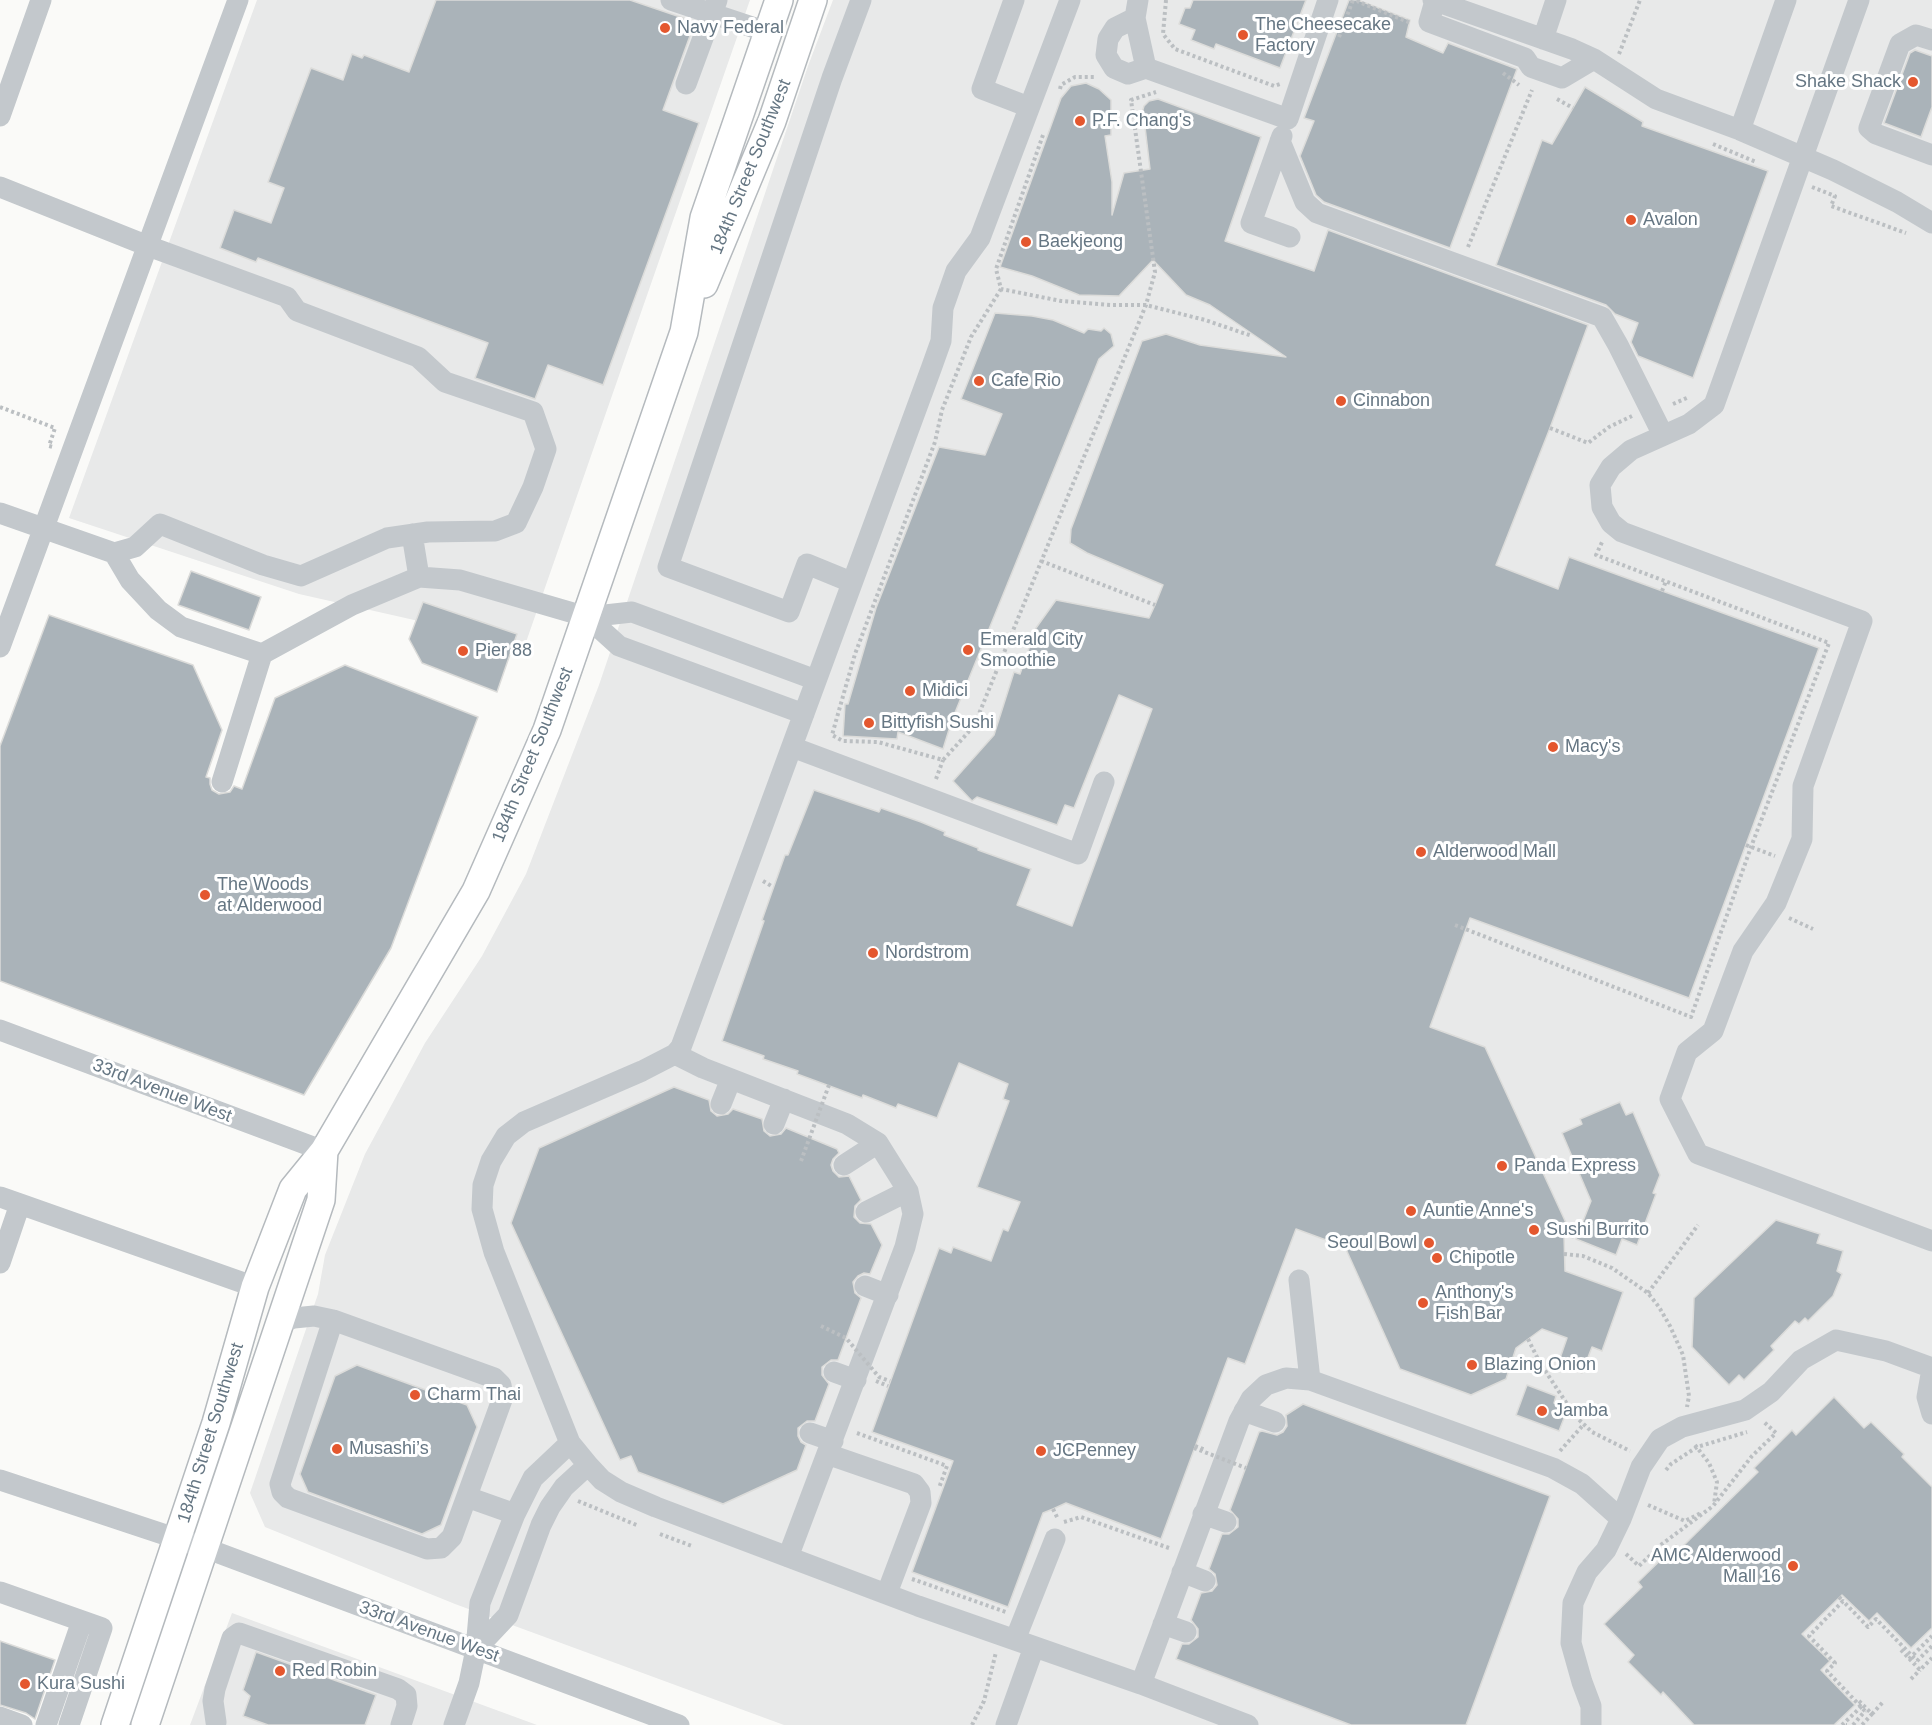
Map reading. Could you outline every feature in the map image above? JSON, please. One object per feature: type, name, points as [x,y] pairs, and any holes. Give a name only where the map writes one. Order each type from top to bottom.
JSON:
[{"type":"main road","name":"184th Street Southwest","points":[[684,332],[704,218],[779,0]]},
{"type":"main road","points":[[772,121],[762,100],[778,48],[767,32],[788,23],[797,0]]},
{"type":"main road","name":"184th Street Southwest","points":[[115,1725],[216,1423],[255,1287],[292,1189],[324,1151],[476,891],[547,730],[684,332],[772,121],[813,0]]},
{"type":"main road","name":"184th Street Southwest","points":[[145,1725],[321,1200],[324,1151]]},
{"type":"street","points":[[0,116],[41,0]]},
{"type":"street","points":[[0,647],[238,0]]},
{"type":"street","points":[[671,0],[715,7],[767,32]]},
{"type":"street","points":[[851,582],[807,564],[789,612],[668,567],[824,101],[861,0]]},
{"type":"street","points":[[1014,0],[982,89],[1029,107]]},
{"type":"street","points":[[1290,237],[1251,223],[1328,0]]},
{"type":"street","points":[[1602,65],[1562,78],[1531,67],[1525,58],[1429,22],[1434,0],[1538,38],[1602,65],[1656,99],[1740,130],[1862,183],[1897,202],[1924,230]]},
{"type":"street","points":[[1525,58],[1538,38],[1556,0]]},
{"type":"street","points":[[1740,130],[1786,0]]},
{"type":"street","points":[[1859,0],[1714,405],[1689,424],[1631,450],[1611,467],[1600,485],[1602,507],[1611,523],[1622,532],[1862,621],[1803,786],[1802,839],[1776,903],[1743,951],[1713,1031],[1687,1052],[1670,1099],[1698,1154],[1932,1241]]},
{"type":"street","points":[[1070,2],[980,238],[956,271],[944,308],[941,341],[681,1047],[675,1054],[642,1071],[524,1122],[506,1136],[491,1161],[483,1185],[482,1209],[487,1232],[570,1443],[602,1480],[621,1492],[788,1557],[1141,1684],[1248,1725]]},
{"type":"street","points":[[686,84],[715,7]]},
{"type":"street","points":[[1137,9],[1115,28],[1108,39],[1107,56],[1114,68],[1128,74],[1146,68],[1288,119]]},
{"type":"street","points":[[1137,9],[1146,68]]},
{"type":"street","points":[[1932,25],[1918,21],[1907,26],[1869,128],[1876,134],[1932,155]]},
{"type":"street","points":[[1900,44],[1916,35],[1932,40]]},
{"type":"street","points":[[1280,141],[1305,202],[1317,213],[1602,317],[1663,435]]},
{"type":"street","points":[[0,187],[148,246],[287,297],[297,311],[418,357],[445,382],[533,412],[546,449],[533,488],[516,523],[495,531],[412,534],[387,538],[301,576],[263,564],[160,524],[135,547],[114,553],[0,513]]},
{"type":"street","points":[[412,534],[419,577]]},
{"type":"street","points":[[114,553],[130,580],[158,610],[181,627],[262,654]]},
{"type":"street","points":[[222,782],[262,654],[352,605],[419,577],[460,580],[587,617],[632,612],[816,680]]},
{"type":"street","points":[[587,617],[619,646],[804,714]]},
{"type":"street","points":[[792,747],[1078,854],[1104,782]]},
{"type":"street","name":"33rd Avenue West","points":[[0,1030],[324,1151]]},
{"type":"street","points":[[675,1054],[731,1079],[847,1124],[878,1143],[908,1191],[913,1214],[905,1247],[888,1294],[866,1380],[830,1448],[788,1557]]},
{"type":"street","points":[[721,1104],[731,1079]]},
{"type":"street","points":[[774,1124],[784,1099]]},
{"type":"street","points":[[844,1165],[878,1143]]},
{"type":"street","points":[[866,1212],[908,1191]]},
{"type":"street","points":[[0,1263],[10,1200],[255,1287]]},
{"type":"street","points":[[1299,1280],[1310,1380]]},
{"type":"street","points":[[865,1286],[888,1294]]},
{"type":"street","points":[[279,1322],[314,1316],[333,1320],[494,1378],[501,1385],[502,1397],[467,1497],[452,1537],[441,1548],[427,1549],[288,1498],[282,1492],[280,1484],[333,1320]]},
{"type":"street","points":[[1592,1725],[1591,1706],[1571,1643],[1573,1603],[1587,1572],[1606,1551],[1621,1520],[1641,1467],[1660,1439],[1682,1427],[1745,1410],[1771,1392],[1801,1360],[1836,1340],[1886,1351],[1932,1369],[1927,1397],[1932,1414]]},
{"type":"street","points":[[834,1372],[866,1380]]},
{"type":"street","points":[[1141,1684],[1203,1514],[1244,1411],[1251,1399],[1266,1385],[1286,1378],[1310,1380],[1553,1468],[1582,1484],[1621,1520]]},
{"type":"street","points":[[1244,1411],[1275,1422]]},
{"type":"street","points":[[810,1433],[830,1448],[914,1484],[920,1492],[921,1503],[887,1593]]},
{"type":"street","points":[[454,1725],[469,1683],[476,1649],[480,1604],[515,1514],[533,1478],[570,1443]]},
{"type":"street","points":[[476,1649],[508,1615],[541,1525],[550,1507],[564,1487],[588,1466]]},
{"type":"street","name":"33rd Avenue West","points":[[0,1480],[205,1548],[679,1725]]},
{"type":"street","points":[[467,1497],[515,1514]]},
{"type":"street","points":[[1203,1514],[1226,1522]]},
{"type":"street","points":[[1006,1725],[1025,1644],[1058,1531]]},
{"type":"street","points":[[1182,1572],[1205,1581]]},
{"type":"street","points":[[0,1592],[102,1628],[69,1725]]},
{"type":"street","points":[[46,1725],[82,1621]]},
{"type":"street","points":[[1163,1624],[1186,1632]]},
{"type":"street","points":[[217,1724],[213,1701],[215,1689],[232,1638],[239,1633],[398,1689],[406,1695],[407,1706],[400,1725]]},
{"type":"street","points":[[0,1717],[22,1725]]},
{"type":"path","points":[[1166,0],[1163,34],[1175,49],[1274,86],[1282,83]]},
{"type":"path","points":[[1602,65],[1618,58],[1640,0]]},
{"type":"path","points":[[1057,96],[1061,85],[1075,77],[1093,76],[1101,80]]},
{"type":"path","points":[[1461,265],[1532,90]]},
{"type":"path","points":[[1131,100],[1160,91]]},
{"type":"path","points":[[832,735],[843,741],[878,742],[944,760],[974,726],[1146,305],[1155,272],[1131,100],[1124,94]]},
{"type":"path","points":[[822,758],[832,735],[855,654],[935,442],[942,410],[971,337],[1000,289],[996,269],[999,258],[1046,129]]},
{"type":"path","points":[[1811,187],[1835,196],[1831,206],[1924,230]]},
{"type":"path","points":[[1000,289],[1061,301],[1146,305],[1205,320],[1252,336]]},
{"type":"path","points":[[0,407],[55,428]]},
{"type":"path","points":[[1550,428],[1588,443],[1610,427],[1635,415]]},
{"type":"path","points":[[1455,926],[1691,1017],[1751,847],[1829,644],[1596,555],[1611,523]]},
{"type":"path","points":[[1041,561],[1155,604]]},
{"type":"path","points":[[1662,591],[1666,581]]},
{"type":"path","points":[[766,871],[762,881],[773,887]]},
{"type":"path","points":[[801,1161],[829,1085]]},
{"type":"path","points":[[815,1094],[826,1098]]},
{"type":"path","points":[[1648,1293],[1698,1225]]},
{"type":"path","points":[[1564,1254],[1583,1256],[1612,1268],[1648,1293],[1671,1326],[1683,1354],[1689,1396],[1682,1427],[1709,1463],[1717,1482],[1713,1506]]},
{"type":"path","points":[[821,1326],[846,1338],[879,1377],[889,1383],[866,1380]]},
{"type":"path","points":[[1528,1339],[1540,1363],[1575,1416],[1592,1432],[1647,1458],[1671,1464]]},
{"type":"path","points":[[1647,1559],[1662,1544],[1713,1506],[1752,1456],[1776,1433],[1764,1422]]},
{"type":"path","points":[[1559,1453],[1584,1424]]},
{"type":"path","points":[[1202,1460],[1210,1439]]},
{"type":"path","points":[[1206,1450],[1195,1447],[1246,1468]]},
{"type":"path","points":[[575,1500],[639,1526]]},
{"type":"path","points":[[1647,1505],[1685,1521],[1713,1506]]},
{"type":"path","points":[[1713,1506],[1719,1511]]},
{"type":"path","points":[[1058,1531],[1081,1516],[1169,1549],[1172,1541]]},
{"type":"path","points":[[660,1534],[692,1545]]},
{"type":"path","points":[[1853,1725],[1865,1711],[1827,1671],[1835,1664],[1809,1636],[1841,1599],[1868,1627],[1876,1619],[1917,1660],[1932,1646]]},
{"type":"path","points":[[1909,1659],[1932,1635]]},
{"type":"path","points":[[1901,1650],[1920,1670]]},
{"type":"path","points":[[972,1725],[984,1701],[996,1652]]},
{"type":"path","points":[[1911,1679],[1932,1658]]},
{"type":"path","points":[[1859,1701],[1872,1714]]},
{"type":"path","points":[[1862,1725],[1884,1701]]},
{"type":"path","points":[[1842,1725],[1846,1724],[1863,1705]]},
{"type":"shaded area","points":[[257,0],[750,0],[525,645],[299,594],[69,518]]},
{"type":"shaded area","name":"Alderwood Mall","points":[[833,0],[1932,0],[1932,1725],[784,1725],[455,1604],[265,1527],[250,1493],[318,1294],[325,1255],[365,1154],[425,1043],[482,956],[526,874],[599,685],[808,66]]},
{"type":"shaded area","points":[[232,1613],[537,1725],[190,1725]]},
{"type":"building","points":[[436,0],[630,0],[695,22],[663,110],[699,123],[603,385],[548,365],[535,399],[475,378],[488,343],[258,258],[256,262],[220,248],[234,210],[271,223],[284,188],[268,182],[311,68],[343,80],[352,54],[362,58],[364,55],[409,72]]},
{"type":"building","name":"The Cheesecake Factory","points":[[1193,0],[1306,0],[1280,68],[1216,44],[1214,49],[1191,40],[1195,30],[1179,24],[1185,8],[1190,8]]},
{"type":"building","points":[[1349,0],[1358,0],[1410,20],[1406,37],[1443,53],[1448,43],[1517,69],[1450,248],[1324,202],[1316,195],[1300,156],[1314,121],[1304,118]]},
{"type":"building","name":"Shake Shack","points":[[1915,50],[1932,56],[1932,107],[1921,137],[1884,123],[1910,53]]},
{"type":"building","name":"Alderwood Mall","points":[[1086,83],[1099,89],[1111,100],[1111,135],[1105,136],[1112,182],[1112,215],[1124,173],[1150,169],[1145,127],[1141,116],[1144,106],[1149,101],[1158,99],[1261,137],[1225,241],[1314,271],[1328,230],[1588,325],[1496,565],[1558,589],[1569,557],[1819,648],[1689,998],[1470,918],[1430,1027],[1485,1047],[1573,1238],[1564,1235],[1565,1271],[1623,1292],[1602,1351],[1592,1347],[1582,1373],[1558,1364],[1567,1338],[1542,1329],[1516,1348],[1506,1379],[1471,1395],[1400,1369],[1345,1247],[1296,1229],[1245,1364],[1228,1358],[1161,1539],[1066,1503],[1043,1513],[1008,1607],[912,1572],[953,1461],[872,1432],[939,1248],[951,1253],[953,1247],[991,1261],[1003,1229],[1008,1231],[1020,1202],[977,1187],[1009,1101],[1003,1099],[1008,1084],[959,1063],[937,1118],[898,1104],[896,1108],[863,1095],[862,1098],[797,1074],[798,1071],[763,1059],[764,1056],[722,1041],[785,855],[788,855],[814,790],[879,812],[881,808],[921,822],[978,850],[1031,869],[1017,905],[1072,926],[1152,709],[1119,695],[1074,808],[1065,805],[1057,825],[977,797],[972,801],[953,781],[994,735],[1014,672],[1020,674],[1036,628],[1056,600],[1149,618],[1155,605],[1163,585],[1087,553],[1070,543],[1071,529],[1142,341],[1166,334],[1200,345],[1286,357],[1210,305],[1186,295],[1153,260],[1119,296],[1079,295],[1032,276],[1000,267],[1061,98],[1071,86]]},
{"type":"building","name":"Avalon","points":[[1585,87],[1643,122],[1642,126],[1768,171],[1693,378],[1638,356],[1631,342],[1638,323],[1615,314],[1606,305],[1496,265],[1542,140],[1552,144]]},
{"type":"building","points":[[995,313],[1053,320],[1084,333],[1088,329],[1101,331],[1104,328],[1111,334],[1114,346],[1099,359],[952,720],[943,749],[898,732],[897,739],[843,736],[845,704],[848,704],[876,608],[939,447],[985,455],[1002,414],[961,399]]},
{"type":"building","points":[[191,571],[261,597],[249,630],[178,605]]},
{"type":"building","name":"Pier 88","points":[[423,602],[517,634],[497,692],[422,663],[409,639]]},
{"type":"building","name":"The Woods at Alderwood","points":[[49,615],[193,665],[222,730],[206,777],[210,778],[212,790],[219,794],[230,792],[234,786],[242,789],[275,698],[345,665],[478,717],[391,948],[304,1095],[0,981],[0,746]]},
{"type":"building","points":[[674,1087],[709,1100],[711,1111],[717,1116],[728,1114],[733,1109],[762,1119],[764,1131],[770,1136],[781,1134],[786,1128],[837,1149],[839,1153],[831,1165],[833,1171],[839,1177],[849,1176],[861,1200],[855,1206],[854,1217],[860,1223],[871,1224],[882,1245],[870,1274],[864,1273],[853,1282],[855,1293],[861,1298],[838,1360],[831,1360],[822,1367],[822,1375],[829,1384],[815,1421],[807,1421],[798,1428],[798,1436],[806,1445],[797,1470],[723,1504],[638,1472],[631,1456],[620,1460],[511,1223],[539,1148]]},
{"type":"building","points":[[1620,1102],[1626,1115],[1633,1112],[1660,1175],[1653,1193],[1656,1194],[1637,1245],[1622,1239],[1616,1255],[1576,1239],[1591,1201],[1562,1133],[1582,1124],[1580,1119]]},
{"type":"building","points":[[1776,1220],[1820,1234],[1817,1243],[1843,1251],[1837,1271],[1842,1274],[1833,1296],[1808,1321],[1805,1318],[1799,1324],[1795,1321],[1771,1346],[1774,1350],[1744,1380],[1739,1375],[1729,1385],[1692,1347],[1694,1298]]},
{"type":"building","points":[[357,1365],[467,1405],[477,1427],[441,1525],[422,1534],[308,1492],[300,1474],[335,1376]]},
{"type":"building","name":"Jamba","points":[[1527,1385],[1556,1396],[1554,1403],[1568,1408],[1559,1431],[1516,1415]]},
{"type":"building","name":"AMC Alderwood Mall 16","points":[[1834,1397],[1864,1428],[1871,1422],[1904,1454],[1902,1457],[1932,1487],[1932,1628],[1911,1648],[1877,1613],[1869,1621],[1842,1595],[1802,1634],[1830,1661],[1821,1670],[1855,1705],[1834,1725],[1694,1725],[1663,1692],[1661,1695],[1628,1662],[1634,1655],[1604,1624],[1642,1587],[1638,1582],[1676,1545],[1680,1549],[1758,1472],[1754,1468],[1792,1430],[1796,1435]]},
{"type":"building","points":[[1303,1404],[1550,1496],[1466,1725],[1351,1725],[1176,1659],[1182,1644],[1189,1644],[1198,1637],[1198,1629],[1191,1620],[1201,1593],[1212,1591],[1217,1585],[1215,1574],[1209,1569],[1222,1534],[1229,1534],[1238,1527],[1238,1519],[1230,1510],[1259,1432],[1277,1435],[1283,1432],[1287,1426],[1286,1415]]},
{"type":"building","name":"Kura Sushi","points":[[0,1641],[55,1660],[35,1719],[26,1713],[0,1705]]},
{"type":"building","name":"Red Robin","points":[[256,1652],[376,1695],[365,1725],[268,1725],[243,1716],[250,1696],[243,1690]]},
{"type":"place","name":"Navy Federal","points":[[665,28]]},
{"type":"place","name":"The Cheesecake Factory","points":[[1243,35]]},
{"type":"place","name":"Shake Shack","points":[[1913,82]]},
{"type":"place","name":"P.F. Chang's","points":[[1080,121]]},
{"type":"place","name":"Avalon","points":[[1631,220]]},
{"type":"place","name":"Baekjeong","points":[[1026,242]]},
{"type":"place","name":"Cafe Rio","points":[[979,381]]},
{"type":"place","name":"Cinnabon","points":[[1341,401]]},
{"type":"place","name":"Emerald City Smoothie","points":[[968,650]]},
{"type":"place","name":"Pier 88","points":[[463,651]]},
{"type":"place","name":"Midici","points":[[910,691]]},
{"type":"place","name":"Bittyfish Sushi","points":[[869,723]]},
{"type":"place","name":"Macy's","points":[[1553,747]]},
{"type":"place","name":"Alderwood Mall","points":[[1421,852]]},
{"type":"place","name":"The Woods at Alderwood","points":[[205,895]]},
{"type":"place","name":"Nordstrom","points":[[873,953]]},
{"type":"place","name":"Panda Express","points":[[1502,1166]]},
{"type":"place","name":"Auntie Anne's","points":[[1411,1211]]},
{"type":"place","name":"Sushi Burrito","points":[[1534,1230]]},
{"type":"place","name":"Seoul Bowl","points":[[1429,1243]]},
{"type":"place","name":"Chipotle","points":[[1437,1258]]},
{"type":"place","name":"Anthony's Fish Bar","points":[[1423,1303]]},
{"type":"place","name":"Blazing Onion","points":[[1472,1365]]},
{"type":"place","name":"Charm Thai","points":[[415,1395]]},
{"type":"place","name":"Jamba","points":[[1542,1411]]},
{"type":"place","name":"Musashi’s","points":[[337,1449]]},
{"type":"place","name":"JCPenney","points":[[1041,1451]]},
{"type":"place","name":"AMC Alderwood Mall 16","points":[[1793,1566]]},
{"type":"place","name":"Red Robin","points":[[280,1671]]},
{"type":"place","name":"Kura Sushi","points":[[25,1684]]}]
